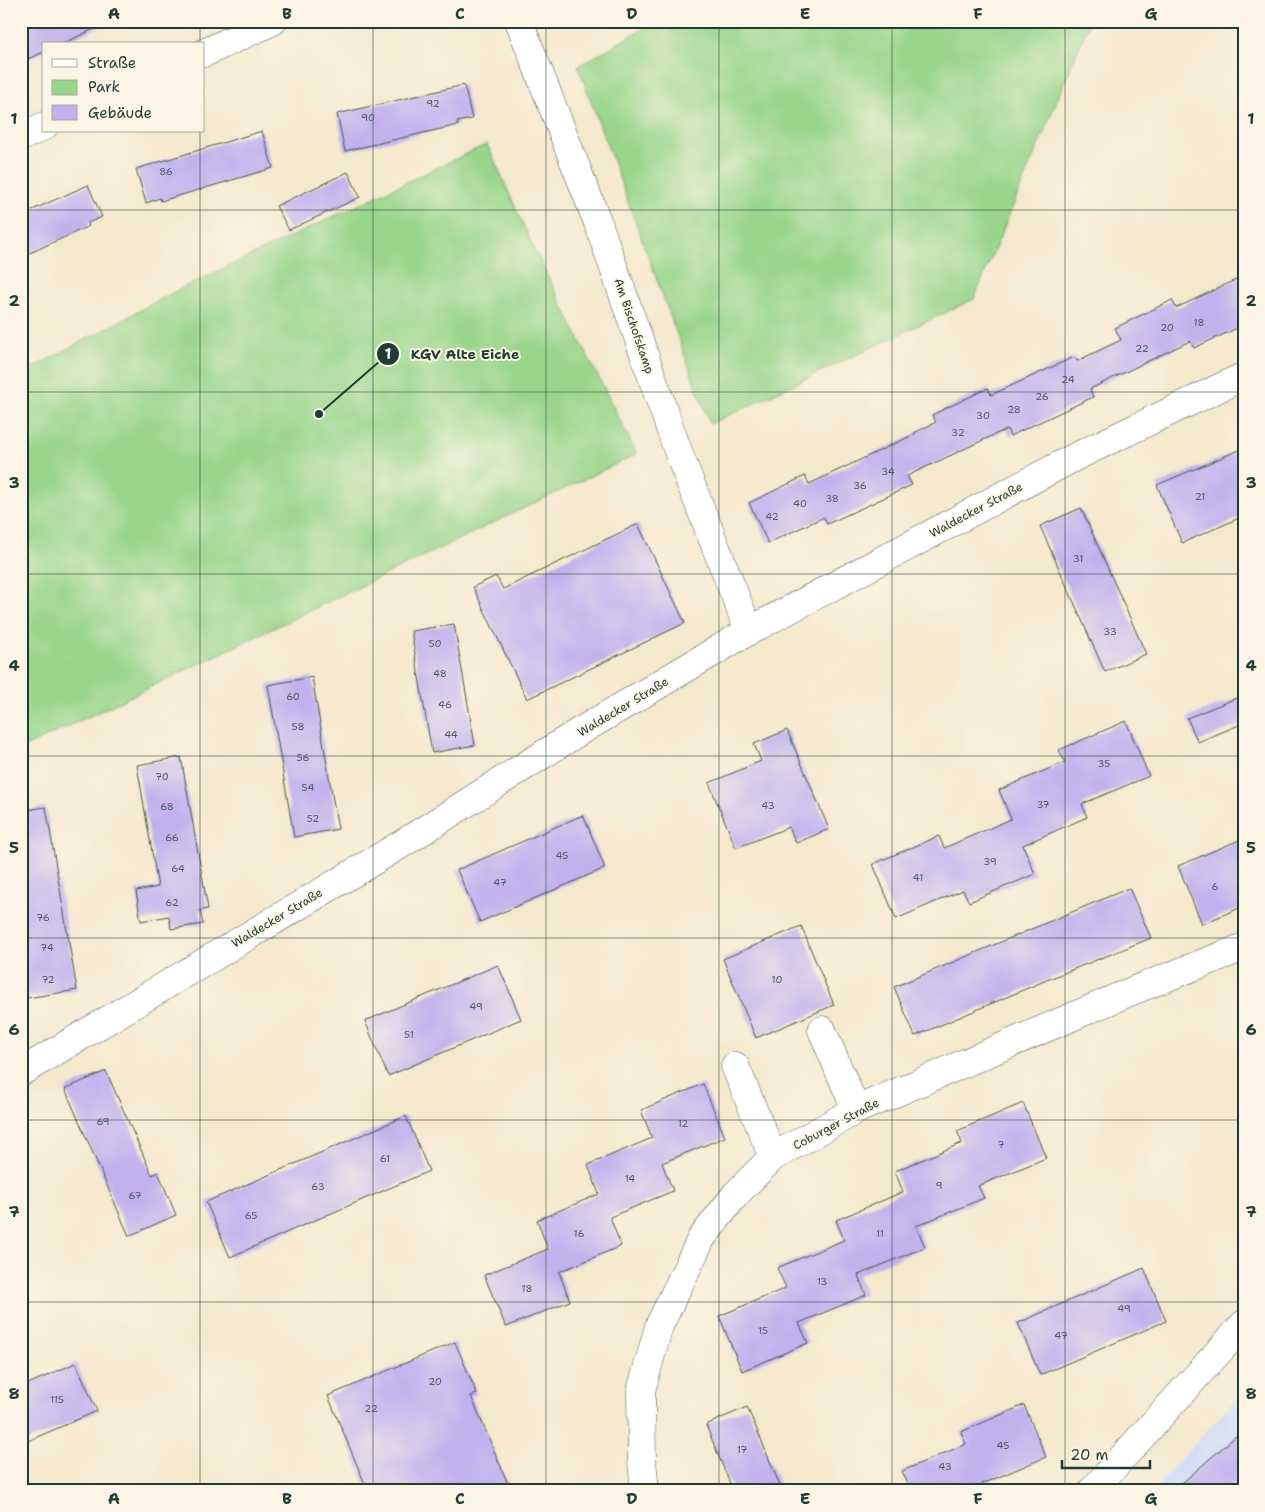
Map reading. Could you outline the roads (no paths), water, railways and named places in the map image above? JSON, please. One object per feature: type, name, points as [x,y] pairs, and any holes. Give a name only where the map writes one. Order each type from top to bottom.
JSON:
[{"type":"street","points":[[205,53],[272,21]]},
{"type":"street","name":"Am Bischofskamp","points":[[519,21],[598,223],[679,454],[749,631]]},
{"type":"street","points":[[21,137],[42,127]]},
{"type":"street","name":"Waldecker Straße","points":[[21,1072],[396,847],[577,734],[749,631],[1075,457],[1244,376]]},
{"type":"street","name":"Coburger Straße","points":[[645,1491],[642,1462],[641,1391],[659,1326],[701,1238],[736,1194],[773,1157],[856,1110],[1132,991],[1244,947]]},
{"type":"street","points":[[822,1030],[856,1110]]},
{"type":"street","points":[[735,1066],[773,1157]]},
{"type":"street","points":[[1092,1491],[1244,1324]]},
{"type":"place","name":"KGV Alte Eiche","points":[[319,414]]}]
